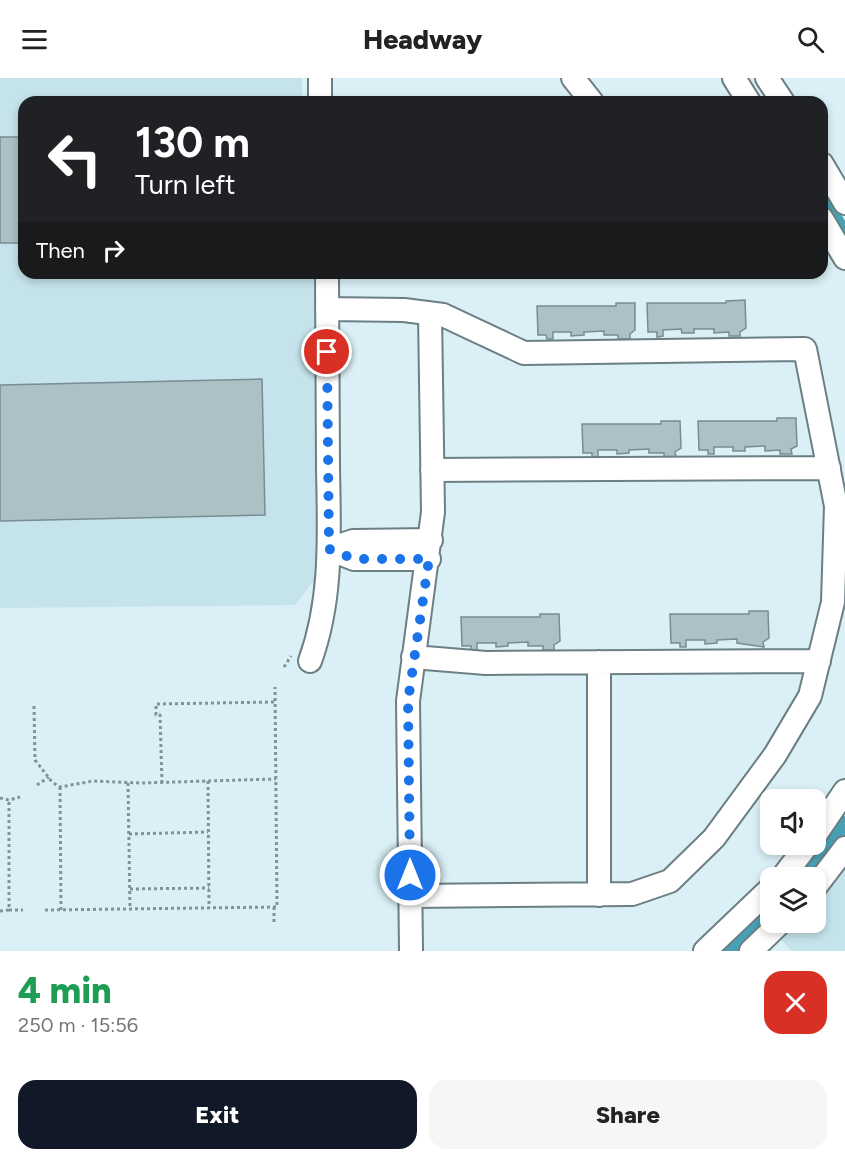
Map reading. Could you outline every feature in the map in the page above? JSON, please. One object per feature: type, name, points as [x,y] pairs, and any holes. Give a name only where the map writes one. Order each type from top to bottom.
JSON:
[{"type":"street","points":[[320,78],[320,96]]},
{"type":"street","points":[[573,78],[587,96]]},
{"type":"street","points":[[734,78],[745,96]]},
{"type":"street","points":[[768,78],[779,96]]},
{"type":"street","points":[[828,174],[845,203]]},
{"type":"street","points":[[828,229],[845,258]]},
{"type":"street","points":[[310,661],[319,635],[326,600],[329,549],[327,279]]},
{"type":"street","points":[[327,309],[404,310],[443,315],[524,353],[805,349],[836,506],[833,602],[810,696],[776,755],[714,838],[670,881],[633,894],[410,896]]},
{"type":"street","points":[[411,951],[408,701],[430,549],[432,470],[430,314]]},
{"type":"street","points":[[432,470],[829,468]]},
{"type":"street","points":[[329,549],[354,559],[430,549]]},
{"type":"street","points":[[413,657],[486,663],[819,661]]},
{"type":"street","points":[[599,662],[599,895]]},
{"type":"street","points":[[826,819],[845,791]]},
{"type":"street","points":[[826,873],[845,848]]},
{"type":"street","points":[[790,867],[800,855]]},
{"type":"street","points":[[705,951],[760,898]]},
{"type":"street","points":[[751,951],[770,933]]},
{"type":"path","points":[[45,910],[278,907],[275,687]]},
{"type":"path","points":[[162,783],[160,715],[156,715],[156,704],[275,702]]},
{"type":"path","points":[[34,706],[35,760],[60,787],[61,910]]},
{"type":"path","points":[[36,785],[49,777]]},
{"type":"path","points":[[60,787],[93,781],[162,783],[276,779]]},
{"type":"path","points":[[208,781],[209,908]]},
{"type":"path","points":[[128,783],[130,909]]},
{"type":"path","points":[[0,798],[9,800],[20,796]]},
{"type":"path","points":[[9,800],[9,910]]},
{"type":"path","points":[[129,834],[208,832]]},
{"type":"path","points":[[130,889],[209,888]]},
{"type":"path","points":[[274,907],[274,923]]},
{"type":"path","points":[[0,910],[23,910]]},
{"type":"shaded area","points":[[0,78],[302,78],[302,96],[18,96],[18,279],[315,279],[319,521],[316,578],[295,605],[0,608]]},
{"type":"shaded area","points":[[845,867],[845,951],[792,951],[781,940],[788,933],[826,933],[826,890]]},
{"type":"building","points":[[0,137],[18,137],[18,243],[0,243]]},
{"type":"building","points":[[745,300],[746,328],[740,332],[740,336],[729,336],[729,332],[714,333],[714,329],[694,329],[694,333],[682,333],[681,329],[663,330],[663,336],[657,337],[657,332],[648,332],[647,303],[726,303],[726,301]]},
{"type":"building","points":[[616,303],[635,303],[635,330],[630,334],[630,339],[618,339],[618,335],[604,335],[604,331],[584,332],[584,335],[571,336],[571,332],[553,332],[553,339],[547,339],[546,335],[538,335],[537,306],[616,306]]},
{"type":"building","points":[[262,379],[265,515],[0,521],[0,385]]},
{"type":"building","points":[[777,418],[796,418],[797,446],[791,449],[792,454],[780,454],[780,450],[765,451],[765,446],[745,447],[745,451],[733,451],[733,447],[714,447],[714,454],[708,454],[708,450],[699,450],[698,421],[777,421]]},
{"type":"building","points":[[661,421],[680,421],[681,448],[675,452],[676,457],[664,457],[664,453],[649,453],[649,449],[629,450],[629,453],[617,454],[617,450],[598,450],[598,457],[592,457],[592,453],[583,453],[582,424],[661,424]]},
{"type":"building","points":[[749,611],[768,611],[769,638],[763,642],[764,647],[737,643],[737,639],[717,640],[717,643],[705,644],[705,640],[686,640],[686,647],[680,647],[680,643],[671,643],[670,614],[749,614]]},
{"type":"building","points":[[540,614],[559,614],[560,641],[554,645],[554,650],[543,650],[543,646],[528,646],[528,642],[508,643],[508,646],[496,647],[496,643],[477,643],[477,650],[471,650],[471,646],[462,646],[461,617],[540,617]]},
{"type":"waterway","points":[[828,211],[839,228]]},
{"type":"waterway","points":[[814,867],[845,825]]},
{"type":"waterway","points":[[731,951],[760,923]]},
{"type":"route","points":[[327,352],[329,549],[354,559],[429,559],[408,701],[410,875]]}]
